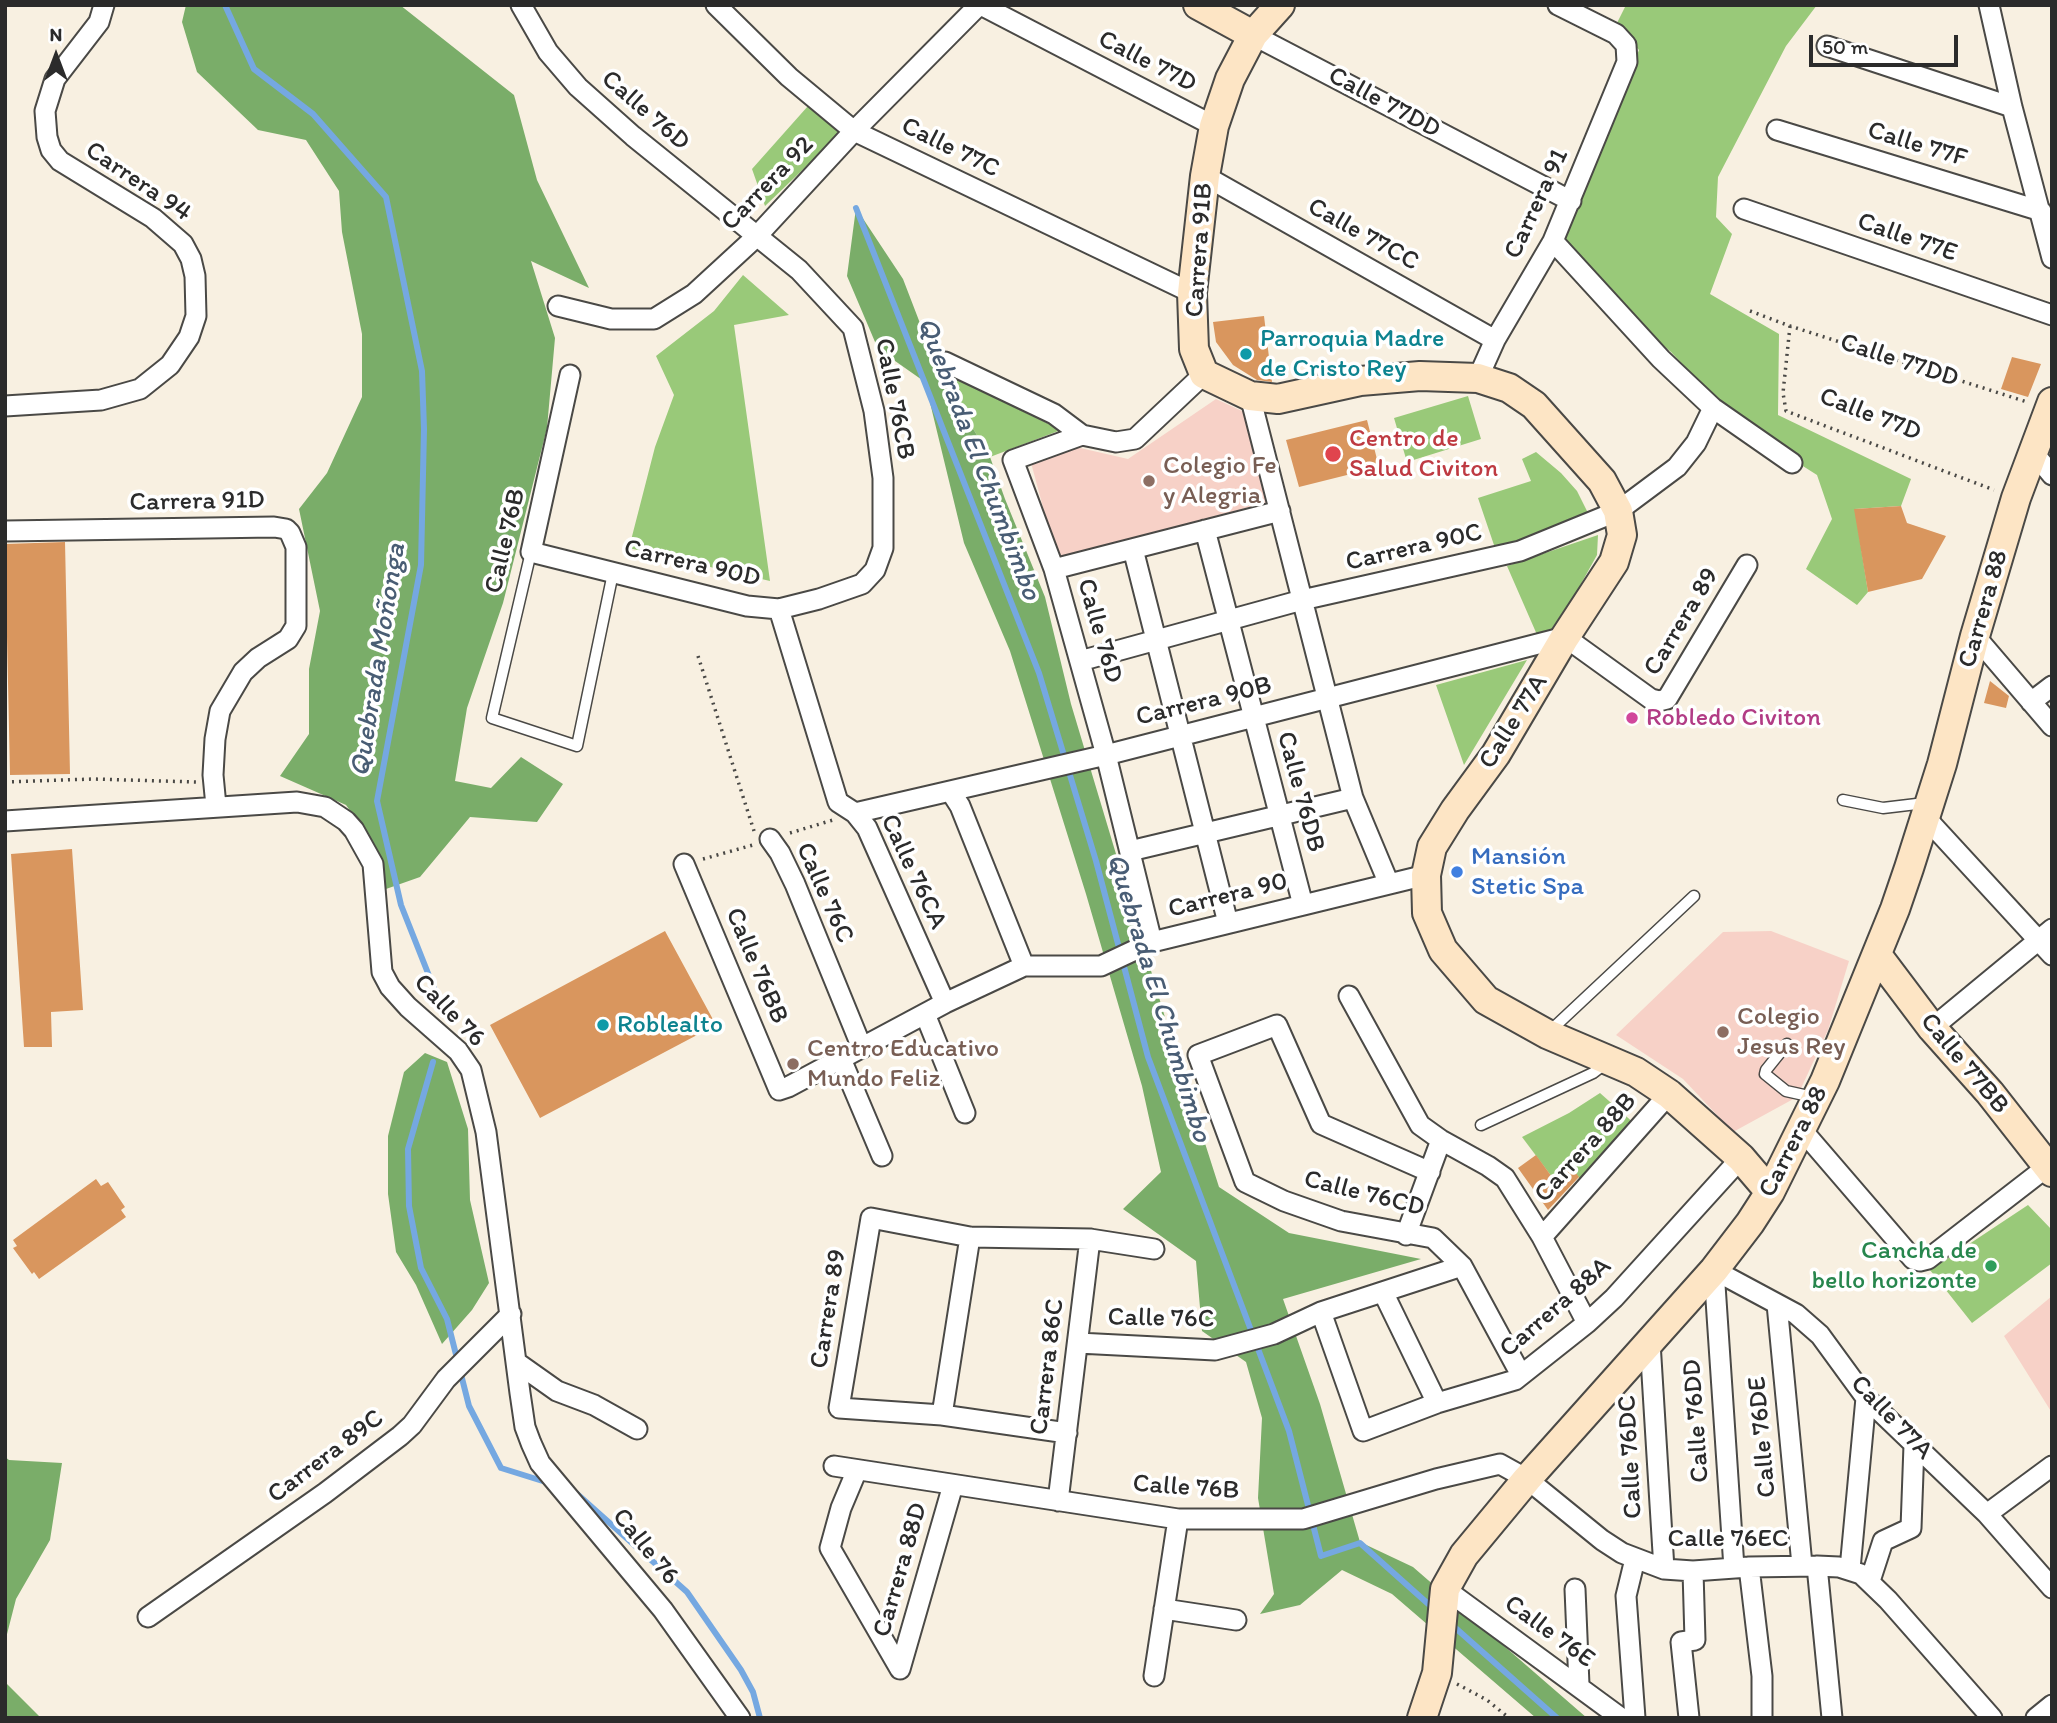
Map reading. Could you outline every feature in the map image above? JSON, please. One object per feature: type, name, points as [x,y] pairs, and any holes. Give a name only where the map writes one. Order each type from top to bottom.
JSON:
[{"type":"street","name":"Carrera 94","points":[[5,406],[101,400],[140,389],[157,378],[180,353],[196,316],[195,276],[191,259],[183,244],[153,218],[60,161],[51,150],[47,137],[45,111],[55,79],[99,22],[104,5]]},
{"type":"street","name":"Calle 76D","points":[[521,5],[548,52],[578,87],[756,237]]},
{"type":"street","name":"Calle 77C","points":[[716,5],[789,77],[854,131],[1192,293]]},
{"type":"street","name":"Carrera 92","points":[[558,306],[611,319],[654,319],[694,294],[756,237],[854,131],[980,5]]},
{"type":"street","name":"Calle 77D","points":[[980,5],[1214,126]]},
{"type":"street","name":"Calle 77DD","points":[[1198,5],[1571,201]]},
{"type":"street","name":"Carrera 91B","points":[[1204,374],[1194,349],[1192,293],[1205,176],[1214,126],[1230,79],[1253,35],[1280,5]]},
{"type":"street","name":"Carrera 91","points":[[1478,379],[1495,341],[1553,241],[1627,62],[1626,45],[1616,34],[1558,5]]},
{"type":"street","points":[[1989,5],[2012,107],[2052,258]]},
{"type":"street","points":[[1827,46],[2012,107]]},
{"type":"street","name":"Calle 77F","points":[[1777,130],[2041,211]]},
{"type":"street","name":"Calle 77CC","points":[[1205,176],[1495,341]]},
{"type":"street","name":"Calle 77E","points":[[1744,209],[2052,315]]},
{"type":"street","name":"Calle 76CB","points":[[756,237],[799,270],[853,328],[874,411],[883,478],[883,548],[876,570]]},
{"type":"street","points":[[1553,241],[1652,350],[1713,408],[1792,463]]},
{"type":"street","points":[[945,362],[1054,414],[1082,435],[1116,442],[1135,439],[1204,374]]},
{"type":"street","name":"Calle 76B","points":[[531,552],[570,374]]},
{"type":"street","name":"Calle 77A","points":[[1204,374],[1250,396],[1278,399],[1360,381],[1420,376],[1478,379],[1509,388],[1534,405],[1602,481],[1618,511],[1622,535],[1614,562],[1565,637],[1496,754],[1432,847],[1426,875],[1427,913],[1443,950],[1486,1000],[1547,1034],[1636,1072],[1669,1094],[1741,1158],[1770,1192]]},
{"type":"street","points":[[1250,396],[1353,798],[1389,884]]},
{"type":"street","name":"Carrera 88","points":[[1422,1718],[1437,1673],[1443,1609],[1464,1555],[1527,1479],[1714,1270],[1770,1192],[1802,1130],[1895,909],[1927,810],[2016,498],[2050,405]]},
{"type":"street","name":"Carrera 90C","points":[[1080,661],[1302,600],[1520,551],[1618,511],[1677,467],[1696,443],[1713,408]]},
{"type":"street","name":"Calle 76D","points":[[1082,435],[1013,460],[1054,569],[1106,755],[1152,942]]},
{"type":"street","points":[[2033,452],[2052,475]]},
{"type":"street","points":[[1054,569],[1280,512]]},
{"type":"street","name":"Carrera 91D","points":[[5,531],[274,527],[286,529],[290,533],[296,547],[296,626],[288,639],[250,664],[228,694],[220,711],[214,783],[216,806]]},
{"type":"street","name":"Calle 76DB","points":[[1205,530],[1303,905]]},
{"type":"street","points":[[1133,549],[1228,923]]},
{"type":"street","name":"Carrera 90D","points":[[531,552],[747,606],[779,609],[862,584],[876,570]]},
{"type":"street","name":"Carrera 89","points":[[1565,637],[1651,699],[1667,699],[1747,565]]},
{"type":"street","name":"Calle 76CA","points":[[779,609],[838,802],[855,813],[867,828],[945,1003]]},
{"type":"street","points":[[1975,636],[2052,726]]},
{"type":"street","name":"Carrera 90B","points":[[855,813],[1106,755],[1565,637]]},
{"type":"street","points":[[2031,702],[2052,686]]},
{"type":"street","points":[[951,792],[960,806],[1024,966]]},
{"type":"street","points":[[1130,851],[1353,798]]},
{"type":"street","name":"Calle 76","points":[[216,806],[297,802],[316,804],[335,812],[362,840],[373,864],[382,972],[390,987],[408,1007],[458,1051],[471,1070],[486,1132],[525,1427],[540,1463],[663,1610],[740,1718]]},
{"type":"street","points":[[5,821],[216,806]]},
{"type":"street","points":[[1927,810],[2045,934],[2052,956]]},
{"type":"street","name":"Calle 76C","points":[[764,841],[780,853],[862,1048]]},
{"type":"street","name":"Calle 76BB","points":[[684,864],[779,1090]]},
{"type":"street","name":"Carrera 90","points":[[779,1090],[945,1003],[1024,966],[1101,966],[1152,942],[1426,875]]},
{"type":"street","points":[[1932,1028],[2045,934]]},
{"type":"street","name":"Calle 77BB","points":[[1877,955],[1932,1028],[1990,1093],[2050,1167]]},
{"type":"street","points":[[1349,996],[1420,1125],[1505,1178],[1542,1237],[1587,1323]]},
{"type":"street","points":[[925,1014],[965,1113]]},
{"type":"street","name":"Calle 76CD","points":[[1430,1172],[1321,1124],[1277,1025],[1198,1055],[1245,1182],[1284,1201],[1341,1221],[1433,1238],[1462,1265]]},
{"type":"street","points":[[841,1059],[882,1156]]},
{"type":"street","name":"Carrera 88B","points":[[1542,1237],[1669,1094]]},
{"type":"street","points":[[1802,1130],[1913,1259],[1928,1259],[2050,1167]]},
{"type":"street","points":[[1406,1235],[1441,1140]]},
{"type":"street","name":"Carrera 88A","points":[[1321,1312],[1363,1431],[1437,1403],[1515,1380],[1614,1298],[1741,1158]]},
{"type":"street","name":"Carrera 89","points":[[942,1415],[839,1408],[871,1218],[970,1237]]},
{"type":"street","points":[[1067,1433],[942,1415],[970,1237],[1090,1239],[1154,1250]]},
{"type":"street","name":"Carrera 86C","points":[[1058,1501],[1090,1239]]},
{"type":"street","points":[[1321,1312],[1462,1265],[1521,1375]]},
{"type":"street","name":"Calle 77A","points":[[1714,1270],[1796,1314],[1820,1335],[1866,1398],[1987,1514],[2052,1588]]},
{"type":"street","name":"Calle 76DD","points":[[1714,1270],[1741,1567],[1762,1676],[1762,1718]]},
{"type":"street","points":[[1384,1292],[1437,1403]]},
{"type":"street","name":"Calle 76DE","points":[[1777,1304],[1791,1447],[1810,1565]]},
{"type":"street","name":"Calle 76C","points":[[1078,1343],[1215,1350],[1274,1334],[1321,1312]]},
{"type":"street","name":"Carrera 89C","points":[[148,1617],[325,1493],[400,1436],[412,1425],[446,1378],[511,1314]]},
{"type":"street","name":"Calle 76DC","points":[[1650,1342],[1664,1569]]},
{"type":"street","points":[[516,1362],[557,1391],[594,1405],[637,1429]]},
{"type":"street","points":[[1850,1569],[1866,1398]]},
{"type":"street","points":[[1870,1581],[1883,1541],[1911,1528],[1914,1445]]},
{"type":"street","name":"Calle 76B","points":[[834,1466],[1178,1519],[1303,1519],[1436,1479],[1500,1464],[1527,1479]]},
{"type":"street","name":"Carrera 88D","points":[[858,1470],[841,1508],[830,1548],[900,1669],[953,1485]]},
{"type":"street","points":[[1987,1514],[2048,1476]]},
{"type":"street","name":"Calle 76EC","points":[[1527,1479],[1602,1540],[1634,1559],[1664,1569],[1693,1571],[1810,1565],[1850,1569],[1870,1581],[1992,1718]]},
{"type":"street","points":[[1154,1676],[1178,1519]]},
{"type":"street","points":[[1634,1559],[1626,1596],[1635,1718]]},
{"type":"street","points":[[1810,1565],[1832,1718]]},
{"type":"street","points":[[1689,1718],[1681,1642],[1695,1640],[1693,1571]]},
{"type":"street","points":[[1574,1590],[1579,1685]]},
{"type":"street","points":[[1164,1609],[1236,1620]]},
{"type":"street","name":"Calle 76E","points":[[1443,1609],[1579,1685],[1621,1718]]},
{"type":"street","points":[[2036,1718],[2052,1705]]},
{"type":"lane","name":"Calle 76B","points":[[531,552],[492,719],[577,746],[613,573]]},
{"type":"lane","points":[[1843,800],[1883,808],[1927,810]]},
{"type":"lane","points":[[1547,1034],[1693,896]]},
{"type":"lane","points":[[1787,1044],[1766,1070],[1766,1076],[1786,1091],[1817,1098]]},
{"type":"lane","points":[[1482,1125],[1593,1073],[1608,1061]]},
{"type":"path","name":"Calle 77DD","points":[[1750,311],[1790,326],[2050,405]]},
{"type":"path","name":"Calle 77D","points":[[1790,326],[1783,393],[1786,411],[2016,498]]},
{"type":"path","points":[[698,656],[764,841]]},
{"type":"path","points":[[5,782],[93,779],[214,783]]},
{"type":"path","points":[[1437,1673],[1487,1700],[1509,1718]]},
{"type":"shaded area","name":"Colegio Fe y Alegria","points":[[1216,399],[1244,412],[1268,502],[1057,559],[1030,459],[1076,447],[1128,459]]},
{"type":"shaded area","name":"Colegio Jesus Rey","points":[[1771,931],[1849,961],[1828,1030],[1797,1097],[1733,1132],[1683,1079],[1616,1035],[1723,932]]},
{"type":"shaded area","points":[[2052,1296],[2052,1413],[2004,1336]]},
{"type":"green space","points":[[186,5],[400,5],[514,95],[537,180],[589,288],[531,261],[555,338],[547,428],[503,603],[467,708],[455,781],[491,788],[521,757],[563,784],[537,822],[470,817],[420,877],[386,889],[376,847],[346,805],[280,776],[309,734],[309,669],[320,611],[299,509],[327,473],[362,397],[362,334],[342,232],[339,191],[306,140],[258,130],[197,72],[182,22]]},
{"type":"green space","points":[[1626,5],[1817,5],[1786,46],[1718,177],[1716,217],[1732,234],[1710,294],[1779,334],[1778,415],[1911,479],[1901,506],[1855,509],[1868,592],[1857,605],[1806,569],[1832,519],[1817,475],[1754,435],[1717,401],[1671,352],[1636,322],[1565,239],[1639,50],[1616,25]]},
{"type":"green space","points":[[808,106],[843,131],[765,206],[752,169]]},
{"type":"green space","points":[[856,208],[903,279],[938,370],[990,457],[1045,597],[1071,704],[1219,1187],[1289,1233],[1421,1259],[1283,1299],[1320,1404],[1360,1542],[1413,1567],[1587,1718],[1536,1718],[1392,1594],[1342,1570],[1300,1605],[1260,1614],[1274,1594],[1258,1498],[1262,1418],[1246,1362],[1202,1331],[1196,1261],[1123,1209],[1161,1172],[1142,1086],[1086,894],[1010,651],[964,543],[925,382],[878,349],[847,276]]},
{"type":"green space","points":[[743,275],[789,315],[734,325],[770,581],[629,548],[655,447],[674,395],[656,356],[714,311]]},
{"type":"green space","points":[[938,370],[1061,430],[990,457]]},
{"type":"green space","points":[[1468,396],[1481,439],[1407,462],[1394,418]]},
{"type":"green space","points":[[1536,452],[1577,491],[1589,515],[1545,534],[1495,548],[1478,498],[1531,481],[1522,459]]},
{"type":"green space","points":[[1598,535],[1597,555],[1577,591],[1548,634],[1538,637],[1507,566]]},
{"type":"green space","points":[[1527,660],[1464,765],[1436,685]]},
{"type":"green space","points":[[425,1053],[447,1062],[468,1129],[470,1200],[489,1283],[472,1310],[442,1344],[416,1285],[396,1252],[388,1194],[388,1136],[404,1072]]},
{"type":"green space","points":[[1600,1093],[1636,1125],[1584,1185],[1570,1165],[1552,1177],[1522,1137],[1569,1113]]},
{"type":"green space","name":"Cancha de bello horizonte","points":[[2028,1205],[2052,1230],[2052,1263],[1972,1323],[1930,1270]]},
{"type":"green space","points":[[5,1457],[9,1460],[62,1463],[50,1540],[16,1599],[5,1642]]},
{"type":"green space","points":[[5,1682],[41,1718],[5,1718]]},
{"type":"building","name":"Parroquia Madre de Cristo Rey","points":[[1264,316],[1272,382],[1257,380],[1233,365],[1216,342],[1213,322]]},
{"type":"building","points":[[2012,357],[2041,364],[2028,397],[2001,389]]},
{"type":"building","name":"Centro de Salud Civiton","points":[[1367,420],[1379,467],[1299,487],[1286,440]]},
{"type":"building","points":[[1901,506],[1907,523],[1946,536],[1922,579],[1868,592],[1854,509]]},
{"type":"building","points":[[65,542],[70,774],[10,775],[5,544]]},
{"type":"building","points":[[1990,681],[2009,696],[2006,708],[1984,703]]},
{"type":"building","points":[[72,849],[83,1010],[51,1012],[52,1047],[24,1047],[11,854]]},
{"type":"building","name":"Roblealto","points":[[665,931],[716,1025],[540,1118],[490,1025]]},
{"type":"building","points":[[1536,1155],[1552,1177],[1570,1165],[1579,1177],[1548,1210],[1518,1168]]},
{"type":"building","points":[[96,1179],[101,1186],[108,1182],[125,1207],[121,1210],[126,1217],[39,1279],[34,1272],[32,1274],[13,1248],[17,1246],[13,1240]]},
{"type":"waterway","name":"Quebrada Moñonga","points":[[225,5],[254,69],[313,114],[386,197],[422,371],[424,429],[421,565],[377,801],[401,905],[439,1001]]},
{"type":"waterway","name":"Quebrada El Chumbimbo","points":[[856,208],[1039,673],[1096,861],[1148,1057],[1289,1431],[1321,1556],[1360,1543],[1435,1610]]},
{"type":"waterway","name":"Quebrada Moñonga","points":[[433,1062],[408,1149],[409,1206],[421,1268],[447,1319],[469,1406],[501,1468],[549,1483]]},
{"type":"waterway","name":"Quebrada Moñonga","points":[[576,1493],[687,1592],[741,1670],[753,1692],[760,1718]]},
{"type":"waterway","name":"Quebrada El Chumbimbo","points":[[1451,1624],[1557,1718]]},
{"type":"place","name":"Parroquia Madre de Cristo Rey","points":[[1246,354]]},
{"type":"place","name":"Centro de Salud Civiton","points":[[1333,454]]},
{"type":"place","name":"Colegio Fe y Alegria","points":[[1149,481]]},
{"type":"place","name":"Robledo Civiton","points":[[1632,718]]},
{"type":"place","name":"Mansión Stetic Spa","points":[[1457,872]]},
{"type":"place","name":"Roblealto","points":[[603,1025]]},
{"type":"place","name":"Colegio Jesus Rey","points":[[1723,1032]]},
{"type":"place","name":"Centro Educativo Mundo Feliz","points":[[793,1064]]},
{"type":"place","name":"Cancha de bello horizonte","points":[[1991,1266]]}]
